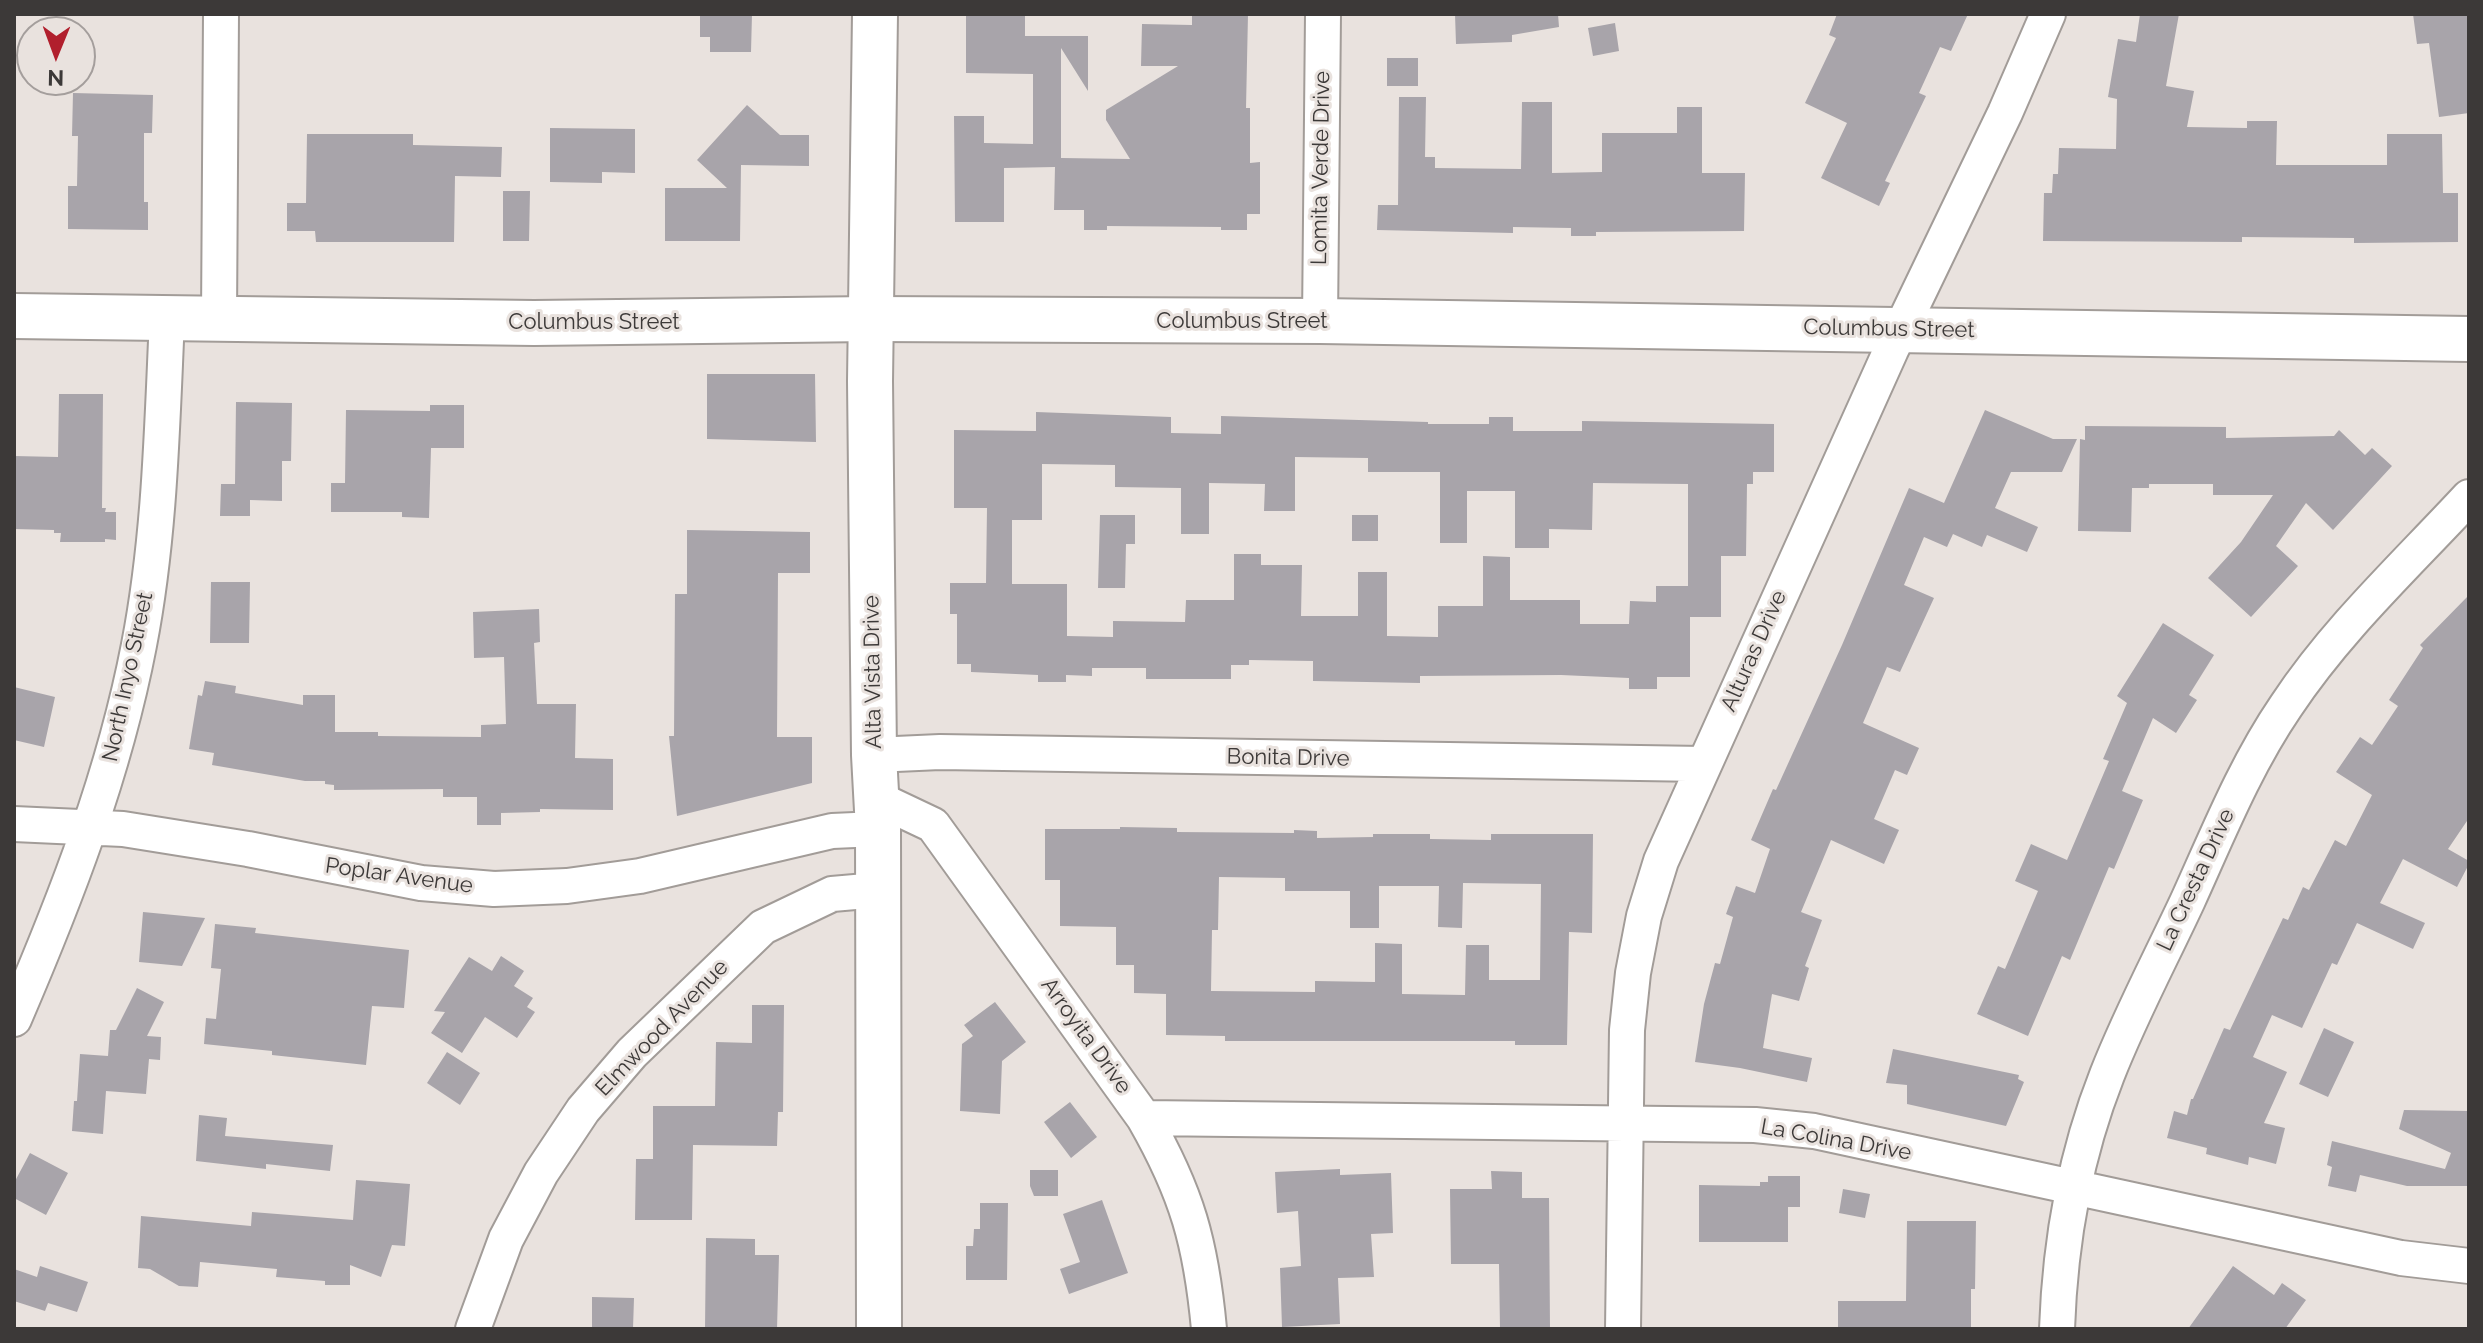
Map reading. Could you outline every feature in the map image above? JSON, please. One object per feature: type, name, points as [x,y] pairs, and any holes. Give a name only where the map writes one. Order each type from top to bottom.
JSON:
[{"type":"main road","name":"Alta Vista Drive","points":[[875,14],[871,319],[878,890],[879,1329]]},
{"type":"main road","name":"Columbus Street","points":[[14,316],[534,323],[871,319],[1320,321],[2469,339]]},
{"type":"street","points":[[219,318],[221,14]]},
{"type":"street","name":"Lomita Verde Drive","points":[[1320,321],[1323,14]]},
{"type":"street","name":"Alturas Drive","points":[[1623,1329],[1627,1030],[1633,973],[1644,916],[1661,861],[2048,14]]},
{"type":"street","name":"North Inyo Street","points":[[14,1019],[55,925],[91,826],[120,731],[139,644],[151,570],[167,318]]},
{"type":"street","name":"La Cresta Drive","points":[[2057,1329],[2061,1259],[2073,1187],[2107,1075],[2248,767],[2285,706],[2328,648],[2469,497]]},
{"type":"street","name":"Bonita Drive","points":[[874,755],[940,752],[1703,764]]},
{"type":"street","name":"Poplar Avenue","points":[[14,824],[91,826],[248,849],[421,883],[494,889],[567,886],[640,876],[832,831],[877,814]]},
{"type":"street","name":"Arroyita Drive","points":[[877,814],[933,825],[1144,1118],[1169,1162],[1190,1216],[1204,1272],[1209,1329]]},
{"type":"street","name":"Elmwood Avenue","points":[[473,1329],[506,1239],[541,1173],[583,1110],[632,1053],[763,927],[832,894],[878,890]]},
{"type":"street","name":"La Colina Drive","points":[[1144,1118],[1626,1122],[1755,1125],[1814,1131],[2401,1258],[2469,1266]]},
{"type":"building","points":[[700,14],[752,14],[751,52],[710,52],[710,37],[700,37]]},
{"type":"building","points":[[966,14],[1025,14],[1025,36],[1088,36],[1088,91],[1061,48],[1061,158],[1130,159],[1106,120],[1106,110],[1178,66],[1141,66],[1142,24],[1192,25],[1192,14],[1248,14],[1246,108],[1250,108],[1250,163],[1260,162],[1260,214],[1247,214],[1247,230],[1107,226],[1107,230],[1084,230],[1084,210],[1054,210],[1055,167],[1004,168],[1004,222],[955,222],[954,116],[984,116],[984,143],[1033,144],[1033,74],[966,73]]},
{"type":"building","points":[[1455,14],[1558,14],[1559,27],[1512,35],[1512,42],[1456,44]]},
{"type":"building","points":[[1837,14],[1968,14],[1951,51],[1940,47],[1919,93],[1926,96],[1885,181],[1890,183],[1879,206],[1821,178],[1847,123],[1805,103],[1836,38],[1829,35]]},
{"type":"building","points":[[2140,14],[2179,14],[2166,86],[2194,91],[2187,127],[2247,128],[2247,121],[2277,121],[2276,165],[2387,165],[2387,134],[2442,134],[2443,193],[2458,193],[2458,242],[2354,243],[2354,238],[2242,237],[2242,242],[2043,241],[2044,193],[2052,193],[2053,174],[2058,174],[2059,148],[2116,149],[2117,99],[2108,97],[2118,39],[2136,42]]},
{"type":"building","points":[[2413,14],[2469,14],[2469,113],[2439,117],[2429,43],[2417,44]]},
{"type":"building","points":[[1615,23],[1619,51],[1593,56],[1588,28]]},
{"type":"building","points":[[1387,58],[1418,58],[1418,86],[1387,86]]},
{"type":"building","points":[[153,95],[152,133],[144,133],[144,202],[148,202],[148,230],[68,229],[68,186],[77,186],[78,136],[72,136],[73,96]]},
{"type":"building","points":[[1399,97],[1426,97],[1425,157],[1435,157],[1435,168],[1521,169],[1522,102],[1552,102],[1552,173],[1602,172],[1602,133],[1677,133],[1677,107],[1702,107],[1702,173],[1745,173],[1744,231],[1596,232],[1596,236],[1571,236],[1571,228],[1513,227],[1513,233],[1377,230],[1378,205],[1398,205]]},
{"type":"building","points":[[747,105],[780,135],[809,135],[809,166],[741,165],[740,241],[665,241],[665,188],[727,188],[697,160]]},
{"type":"building","points":[[550,128],[635,129],[635,173],[602,172],[602,183],[550,182]]},
{"type":"building","points":[[307,134],[413,134],[413,145],[502,147],[501,177],[455,176],[454,242],[316,242],[315,231],[287,231],[287,203],[306,203]]},
{"type":"building","points":[[503,191],[530,191],[529,241],[503,241]]},
{"type":"building","points":[[707,374],[815,374],[816,442],[707,439]]},
{"type":"building","points":[[59,394],[103,394],[102,508],[106,508],[105,512],[116,512],[116,540],[60,542],[61,533],[54,533],[54,530],[14,529],[14,456],[58,457]]},
{"type":"building","points":[[236,402],[292,403],[291,461],[282,461],[282,501],[250,500],[250,516],[220,516],[221,484],[235,484]]},
{"type":"building","points":[[430,405],[464,405],[464,448],[431,448],[429,518],[402,517],[402,512],[331,512],[331,483],[345,483],[346,410],[430,411]]},
{"type":"building","points":[[1985,410],[2053,439],[2077,439],[2062,472],[2011,472],[1995,508],[2038,527],[2027,552],[1987,535],[1982,547],[1953,534],[1947,547],[1924,537],[1904,585],[1934,598],[1900,672],[1887,667],[1863,723],[1919,748],[1907,775],[1895,770],[1874,819],[1899,830],[1884,864],[1831,840],[1801,912],[1822,920],[1805,966],[1809,968],[1799,1001],[1772,994],[1763,1048],[1812,1058],[1807,1082],[1695,1062],[1704,1004],[1715,963],[1720,964],[1733,917],[1726,914],[1736,886],[1755,893],[1770,849],[1751,840],[1773,789],[1776,790],[1842,645],[1909,488],[1944,503]]},
{"type":"building","points":[[1036,412],[1171,417],[1171,433],[1221,434],[1221,416],[1428,424],[1489,424],[1489,417],[1513,417],[1513,431],[1582,431],[1582,421],[1774,424],[1774,472],[1753,472],[1753,484],[1747,484],[1746,556],[1721,556],[1721,617],[1690,617],[1690,677],[1657,677],[1657,689],[1629,689],[1629,678],[1561,675],[1420,676],[1420,683],[1313,681],[1313,661],[1249,660],[1249,665],[1231,665],[1231,679],[1146,679],[1146,668],[1092,668],[1092,676],[1066,675],[1066,682],[1038,682],[1038,675],[971,672],[971,664],[957,664],[957,614],[950,614],[950,583],[986,583],[987,508],[954,508],[954,430],[1036,431]],"holes":[[[1295,457],[1368,458],[1368,472],[1440,472],[1440,543],[1467,543],[1467,491],[1515,491],[1515,548],[1549,548],[1549,529],[1592,530],[1593,483],[1688,484],[1688,586],[1656,586],[1656,602],[1630,601],[1629,624],[1580,624],[1580,600],[1510,600],[1510,557],[1483,556],[1483,606],[1438,606],[1438,637],[1387,636],[1387,572],[1358,572],[1358,616],[1301,616],[1302,565],[1261,565],[1261,554],[1234,554],[1234,600],[1186,600],[1185,622],[1113,621],[1113,637],[1067,636],[1067,584],[1012,584],[1012,520],[1042,520],[1042,464],[1115,465],[1115,487],[1181,488],[1181,534],[1209,534],[1209,483],[1265,484],[1264,511],[1295,511]]]},
{"type":"building","points":[[2085,426],[2226,427],[2226,438],[2334,436],[2339,430],[2365,455],[2372,448],[2392,466],[2333,530],[2306,503],[2276,546],[2298,566],[2251,617],[2208,578],[2241,542],[2273,495],[2213,495],[2213,484],[2149,484],[2149,488],[2132,488],[2131,532],[2078,531],[2080,439],[2085,440]]},
{"type":"building","points":[[1100,515],[1135,515],[1135,544],[1126,544],[1125,588],[1098,588]]},
{"type":"building","points":[[1352,515],[1378,515],[1378,541],[1352,541]]},
{"type":"building","points":[[687,530],[810,532],[810,573],[778,573],[777,737],[812,737],[812,783],[677,816],[669,736],[674,736],[675,594],[687,594]]},
{"type":"building","points":[[211,582],[250,582],[249,643],[210,643]]},
{"type":"building","points":[[2469,595],[2469,818],[2448,849],[2469,861],[2469,864],[2457,887],[2403,859],[2380,903],[2425,923],[2413,949],[2357,923],[2337,965],[2332,963],[2302,1028],[2272,1015],[2253,1057],[2287,1072],[2264,1123],[2285,1128],[2276,1164],[2249,1157],[2248,1165],[2206,1154],[2207,1148],[2167,1138],[2174,1111],[2187,1115],[2191,1099],[2224,1028],[2230,1030],[2283,918],[2288,920],[2303,887],[2309,890],[2335,840],[2346,846],[2372,795],[2336,772],[2360,737],[2372,745],[2398,706],[2389,700],[2423,648],[2420,645]]},
{"type":"building","points":[[539,609],[540,642],[534,643],[537,704],[576,704],[575,758],[613,759],[613,810],[540,809],[540,812],[501,813],[501,825],[477,825],[477,797],[443,797],[443,789],[334,790],[334,785],[325,784],[325,781],[305,781],[212,765],[214,753],[189,749],[198,695],[202,696],[205,681],[236,686],[235,693],[303,705],[303,695],[335,695],[335,732],[378,732],[378,736],[481,737],[481,725],[506,724],[504,657],[474,658],[473,612]]},
{"type":"building","points":[[2163,623],[2214,655],[2189,695],[2197,700],[2176,733],[2153,718],[2122,791],[2143,800],[2114,869],[2109,867],[2070,960],[2062,956],[2028,1036],[1977,1014],[1998,966],[2005,969],[2038,891],[2015,881],[2031,844],[2067,860],[2109,761],[2103,759],[2127,703],[2117,696]]},
{"type":"building","points":[[14,687],[55,697],[44,747],[14,740]]},
{"type":"building","points":[[1177,828],[1177,832],[1317,831],[1317,838],[1430,834],[1430,839],[1491,840],[1491,834],[1593,834],[1592,933],[1569,932],[1567,1045],[1515,1045],[1515,1041],[1225,1041],[1225,1036],[1166,1035],[1166,994],[1134,993],[1134,965],[1116,965],[1116,927],[1060,926],[1060,880],[1045,880],[1045,829]],"holes":[[[1219,877],[1285,878],[1285,891],[1350,891],[1350,928],[1379,928],[1379,886],[1439,886],[1438,927],[1462,928],[1463,883],[1541,884],[1540,980],[1489,980],[1489,945],[1466,945],[1465,995],[1402,994],[1402,944],[1375,943],[1375,982],[1315,981],[1315,992],[1211,991],[1212,930],[1218,930]]]},
{"type":"building","points":[[143,912],[205,918],[182,966],[139,962]]},
{"type":"building","points":[[215,924],[256,928],[255,933],[409,950],[404,1008],[372,1006],[366,1065],[204,1044],[206,1018],[216,1019],[221,969],[211,968]]},
{"type":"building","points":[[501,956],[524,971],[514,986],[533,998],[527,1007],[535,1012],[517,1038],[485,1017],[462,1053],[431,1033],[445,1012],[434,1011],[469,957],[492,971]]},
{"type":"building","points":[[137,988],[164,1002],[147,1036],[161,1037],[160,1060],[149,1059],[146,1094],[106,1091],[103,1134],[72,1131],[80,1054],[108,1056],[110,1030],[116,1030]]},
{"type":"building","points":[[995,1002],[1026,1042],[1002,1061],[1000,1114],[960,1111],[962,1044],[973,1036],[964,1025]]},
{"type":"building","points":[[752,1005],[784,1005],[783,1112],[778,1112],[777,1146],[693,1145],[692,1220],[635,1220],[636,1159],[653,1159],[653,1106],[715,1106],[716,1042],[752,1043]]},
{"type":"building","points":[[2324,1028],[2354,1042],[2328,1097],[2299,1084]]},
{"type":"building","points":[[1893,1049],[2019,1075],[2018,1079],[2024,1082],[2006,1126],[1907,1104],[1907,1085],[1886,1083]]},
{"type":"building","points":[[447,1052],[480,1073],[460,1105],[427,1083]]},
{"type":"building","points":[[1070,1102],[1097,1137],[1071,1158],[1044,1122]]},
{"type":"building","points":[[2404,1110],[2469,1111],[2469,1186],[2407,1186],[2360,1175],[2356,1192],[2328,1186],[2332,1167],[2327,1165],[2332,1141],[2445,1169],[2451,1153],[2399,1129]]},
{"type":"building","points":[[199,1115],[227,1118],[225,1136],[333,1145],[330,1171],[266,1164],[266,1169],[196,1161]]},
{"type":"building","points":[[30,1153],[68,1173],[46,1215],[14,1198],[14,1183]]},
{"type":"building","points":[[1340,1169],[1340,1175],[1391,1173],[1393,1233],[1371,1234],[1374,1277],[1338,1278],[1340,1324],[1282,1327],[1280,1268],[1301,1266],[1298,1211],[1277,1213],[1275,1172]]},
{"type":"building","points":[[1030,1170],[1058,1170],[1058,1196],[1034,1196],[1030,1186]]},
{"type":"building","points":[[1491,1171],[1522,1172],[1522,1198],[1549,1198],[1550,1329],[1500,1329],[1499,1264],[1451,1264],[1450,1189],[1492,1189]]},
{"type":"building","points":[[1768,1176],[1800,1176],[1800,1207],[1788,1207],[1788,1242],[1699,1242],[1699,1185],[1760,1186],[1760,1182],[1768,1182]]},
{"type":"building","points":[[356,1180],[410,1184],[405,1246],[392,1245],[381,1277],[350,1265],[350,1285],[325,1285],[325,1281],[276,1277],[277,1269],[200,1262],[198,1287],[179,1286],[150,1269],[138,1268],[141,1216],[251,1226],[252,1212],[353,1220]]},
{"type":"building","points":[[1843,1189],[1870,1194],[1865,1218],[1839,1213]]},
{"type":"building","points":[[1102,1200],[1128,1273],[1069,1294],[1060,1269],[1080,1262],[1063,1214]]},
{"type":"building","points":[[980,1203],[1008,1203],[1007,1280],[966,1280],[966,1246],[973,1246],[974,1229],[980,1229]]},
{"type":"building","points":[[1907,1221],[1976,1221],[1971,1329],[1838,1329],[1838,1301],[1906,1301]]},
{"type":"building","points":[[706,1238],[755,1239],[755,1255],[779,1255],[777,1329],[705,1329]]},
{"type":"building","points":[[40,1266],[88,1282],[77,1312],[48,1303],[45,1311],[14,1301],[14,1269],[37,1277]]},
{"type":"building","points":[[2233,1266],[2274,1295],[2282,1283],[2306,1300],[2285,1329],[2188,1329]]},
{"type":"building","points":[[592,1297],[634,1298],[633,1329],[592,1329]]}]
